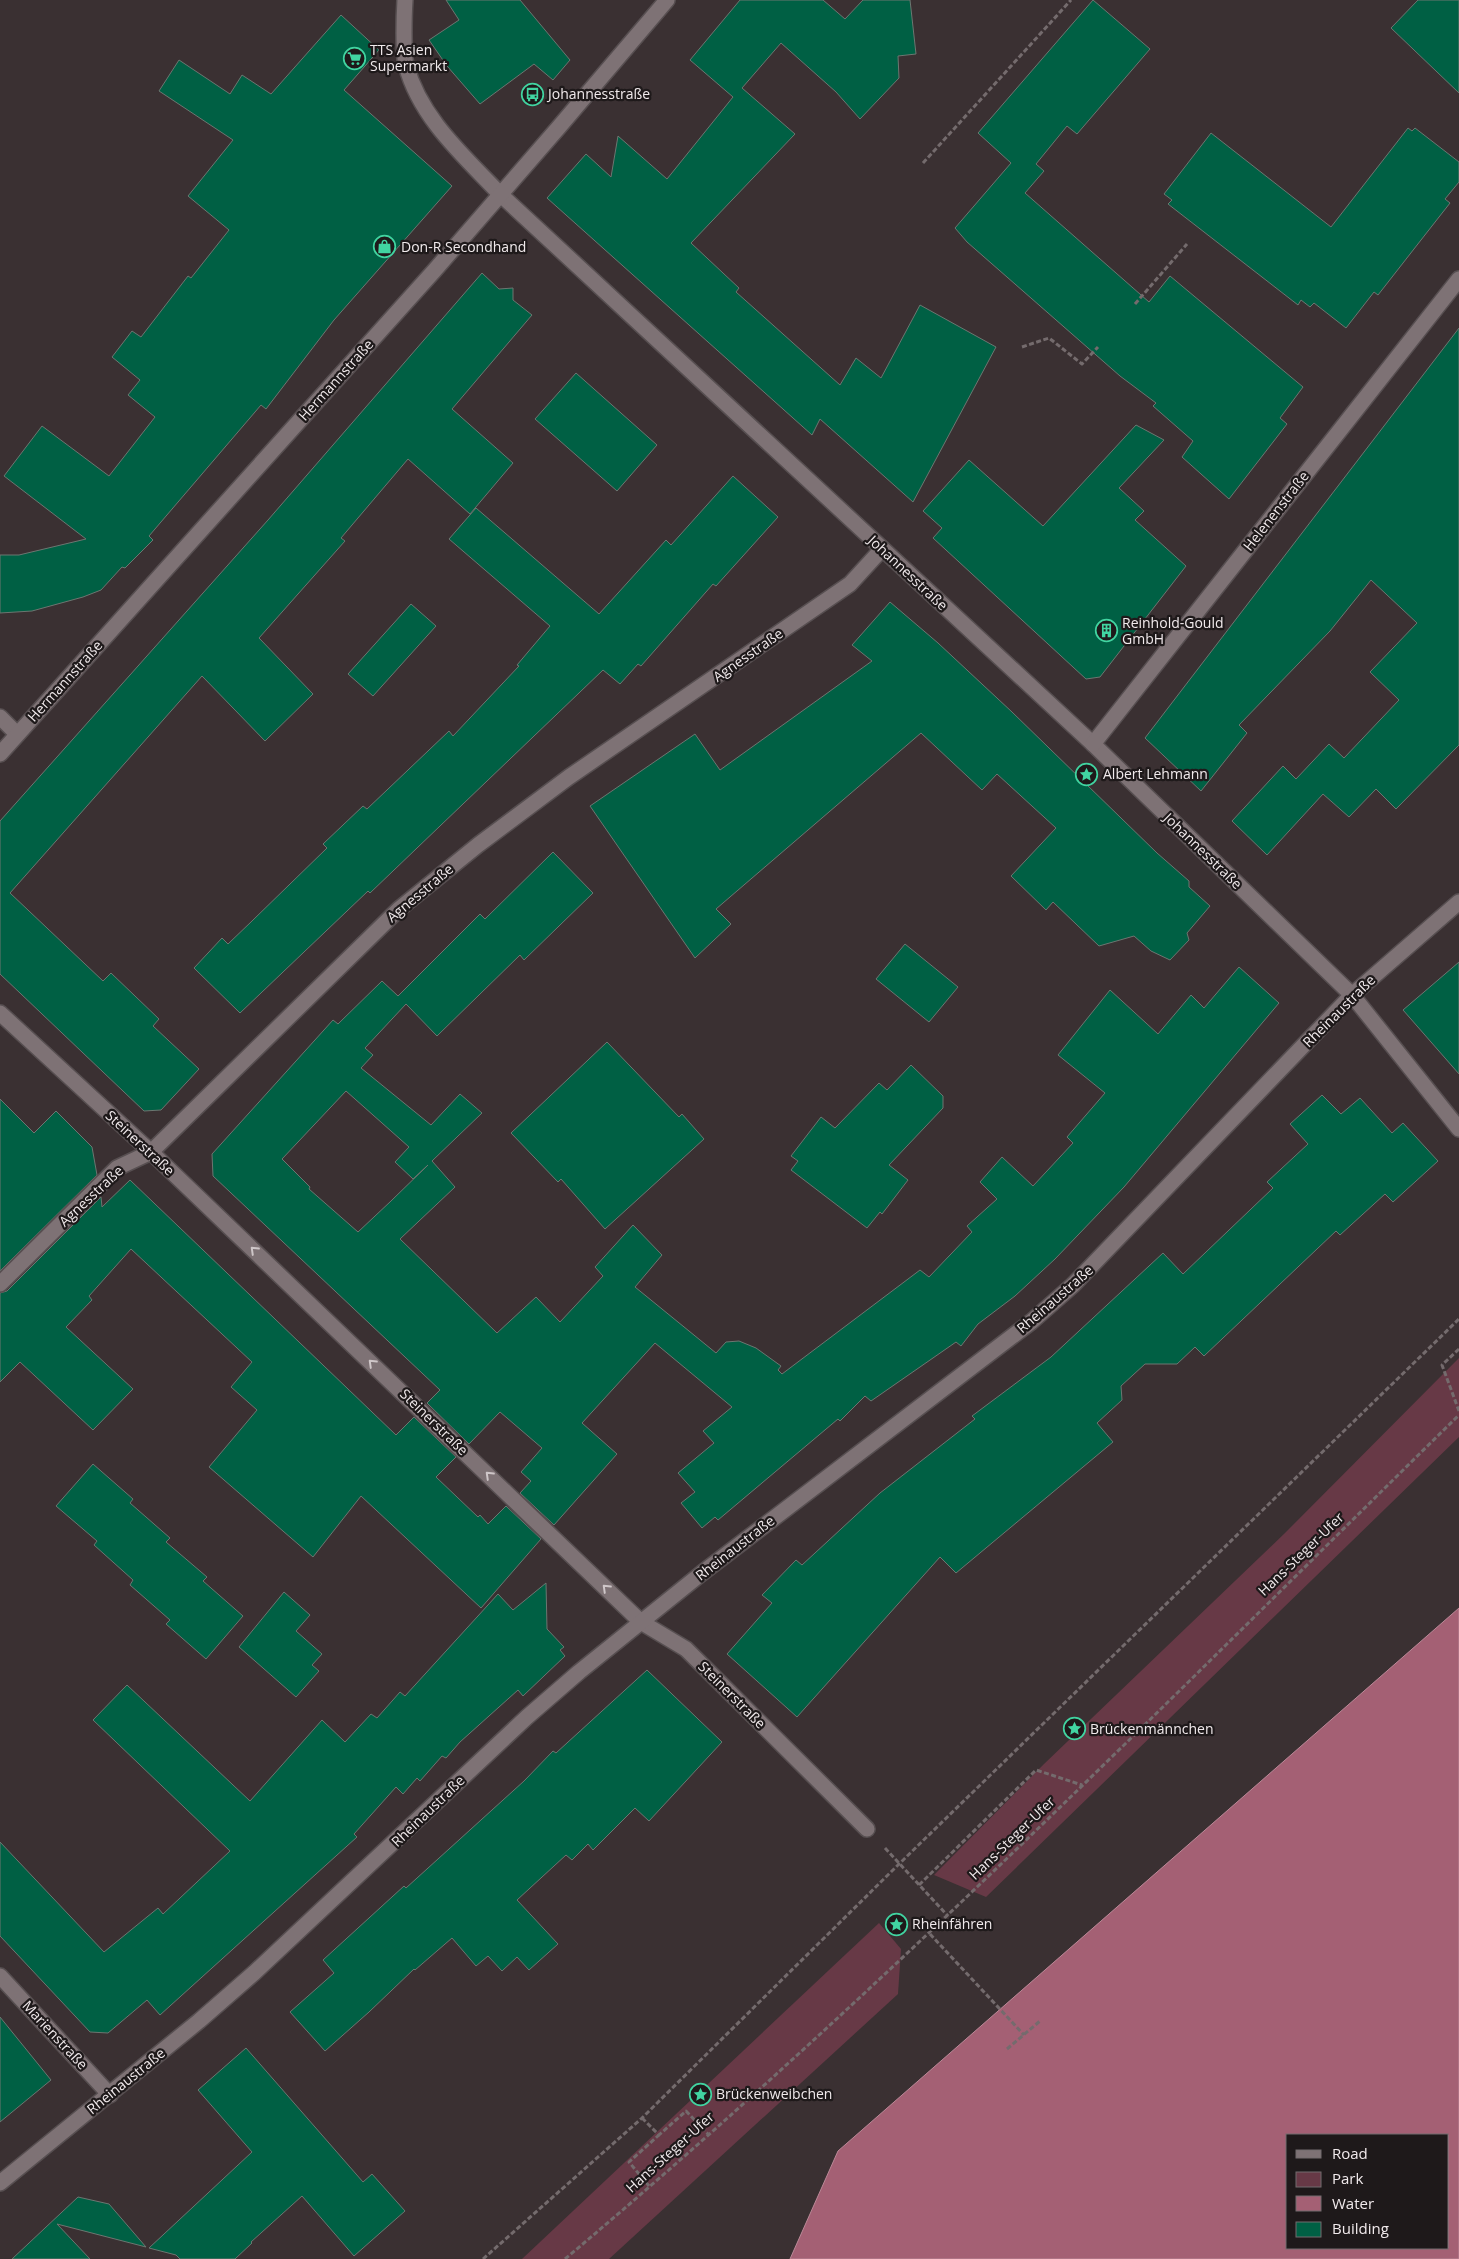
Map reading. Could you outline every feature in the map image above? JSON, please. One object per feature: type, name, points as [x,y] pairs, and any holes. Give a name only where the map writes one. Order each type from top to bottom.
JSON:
[{"type":"street","name":"Johannesstraße","points":[[405,0],[406,64],[415,88],[434,124],[500,194],[1093,744],[1352,995],[1459,1128]]},
{"type":"street","name":"Hermannstraße","points":[[0,754],[258,468],[500,194],[666,0]]},
{"type":"street","name":"Helenenstraße","points":[[1093,744],[1459,279]]},
{"type":"street","name":"Agnesstraße","points":[[0,1284],[117,1168],[151,1152],[399,909],[478,845],[562,782],[850,584],[882,549]]},
{"type":"street","points":[[0,717],[17,734]]},
{"type":"street","name":"Rheinaustraße","points":[[0,2183],[110,2095],[254,1973],[527,1717],[641,1622],[1031,1322],[1073,1285],[1352,995],[1459,902]]},
{"type":"street","name":"Steinerstraße","points":[[0,1013],[151,1152],[641,1622],[686,1649],[867,1830]]},
{"type":"street","name":"Marienstraße","points":[[0,1976],[110,2095]]},
{"type":"path","points":[[923,163],[1072,0]]},
{"type":"path","points":[[1135,304],[1187,244]]},
{"type":"path","points":[[1022,347],[1049,338],[1082,364],[1098,346]]},
{"type":"path","points":[[483,2259],[642,2118],[899,1864],[1459,1319]]},
{"type":"path","points":[[1459,1349],[1442,1366],[1459,1411]]},
{"type":"path","name":"Hans-Steger-Ufer","points":[[565,2259],[708,2134],[930,1934],[1459,1415]]},
{"type":"path","points":[[919,1885],[1036,1770],[1082,1785]]},
{"type":"path","points":[[899,1864],[948,1916]]},
{"type":"path","points":[[930,1934],[1024,2035]]},
{"type":"path","points":[[1007,2049],[1040,2021]]},
{"type":"path","points":[[649,2186],[629,2162],[686,2111],[708,2134]]},
{"type":"path","points":[[642,2118],[659,2136]]},
{"type":"green space","points":[[1459,1358],[1459,1437],[986,1897],[934,1875],[1044,1764],[1285,1533]]},
{"type":"green space","points":[[879,1923],[901,1949],[898,1994],[609,2259],[522,2259]]},
{"type":"water","points":[[1459,1608],[1459,2259],[790,2259],[838,2151]]},
{"type":"building","points":[[446,0],[520,0],[570,60],[553,80],[534,64],[480,104],[447,66],[429,40],[459,20]]},
{"type":"building","points":[[740,0],[823,0],[845,19],[863,0],[910,0],[916,54],[898,56],[899,78],[860,119],[836,92],[781,43],[742,88],[795,134],[691,243],[739,288],[736,292],[840,385],[856,358],[881,378],[920,305],[996,347],[913,502],[820,419],[812,435],[547,198],[586,154],[611,177],[618,136],[667,179],[733,97],[690,60]]},
{"type":"building","points":[[1093,0],[1150,49],[1077,134],[1067,126],[1036,164],[1044,171],[1025,193],[1149,302],[1170,276],[1303,387],[1280,418],[1287,424],[1229,499],[1182,457],[1193,441],[1153,406],[1156,403],[1120,376],[967,242],[955,228],[1011,163],[978,133]]},
{"type":"building","points":[[1418,0],[1459,0],[1459,93],[1391,28]]},
{"type":"building","points":[[341,15],[379,50],[344,90],[452,186],[334,320],[266,409],[261,405],[149,536],[153,540],[125,568],[122,567],[101,590],[83,597],[32,611],[0,613],[0,555],[19,555],[86,539],[4,476],[42,426],[109,476],[155,417],[128,395],[140,380],[112,357],[132,331],[141,337],[188,276],[191,278],[229,230],[188,196],[233,140],[159,91],[179,60],[230,94],[242,75],[271,94]]},
{"type":"building","points":[[1408,128],[1412,131],[1415,128],[1459,162],[1459,182],[1445,199],[1450,203],[1378,295],[1374,292],[1346,328],[1314,303],[1310,307],[1301,300],[1298,305],[1168,204],[1172,200],[1164,194],[1211,133],[1331,227]]},
{"type":"building","points":[[482,273],[499,289],[513,288],[513,300],[532,315],[452,409],[513,463],[470,514],[408,459],[341,538],[345,541],[259,638],[313,694],[265,741],[202,676],[10,893],[103,981],[111,973],[159,1019],[153,1026],[199,1069],[161,1110],[144,1111],[0,974],[0,821],[268,520]]},
{"type":"building","points":[[1459,328],[1459,745],[1396,809],[1376,789],[1349,817],[1323,794],[1267,855],[1232,821],[1283,766],[1296,779],[1329,744],[1344,758],[1399,700],[1370,672],[1417,623],[1371,580],[1330,631],[1239,725],[1247,733],[1201,791],[1145,738]]},
{"type":"building","points":[[576,373],[657,445],[617,491],[535,419]]},
{"type":"building","points":[[1136,425],[1164,440],[1119,488],[1144,511],[1135,520],[1186,566],[1100,677],[1086,679],[933,538],[942,528],[923,511],[969,460],[1043,526]]},
{"type":"building","points":[[733,476],[778,517],[716,586],[713,584],[641,666],[638,664],[620,684],[603,670],[370,893],[368,891],[240,1013],[194,968],[222,938],[228,944],[252,921],[327,848],[323,844],[363,806],[367,809],[449,731],[453,736],[519,666],[517,665],[550,626],[449,539],[476,508],[599,614],[666,540],[671,545]]},
{"type":"building","points":[[890,602],[938,643],[1012,712],[1157,853],[1189,881],[1189,887],[1210,906],[1187,933],[1189,940],[1170,960],[1151,951],[1134,936],[1099,946],[1053,902],[1046,910],[1011,876],[1056,828],[997,774],[982,790],[921,733],[716,909],[731,924],[695,958],[590,806],[695,734],[720,770],[872,661],[852,645]]},
{"type":"building","points":[[411,604],[436,626],[373,696],[348,674]]},
{"type":"building","points":[[553,852],[593,893],[524,960],[520,955],[437,1036],[406,1004],[365,1048],[373,1055],[361,1068],[431,1125],[460,1094],[482,1113],[432,1161],[455,1187],[400,1239],[497,1333],[536,1297],[560,1322],[603,1276],[595,1267],[633,1225],[662,1255],[635,1287],[716,1353],[726,1342],[739,1341],[756,1348],[781,1366],[778,1370],[782,1374],[920,1270],[929,1277],[972,1232],[967,1226],[997,1199],[980,1182],[1002,1157],[1033,1186],[1073,1143],[1067,1137],[1105,1093],[1058,1055],[1110,990],[1158,1034],[1191,995],[1204,1008],[1239,967],[1279,1003],[1124,1187],[1055,1259],[1015,1296],[978,1324],[961,1346],[956,1342],[871,1401],[865,1396],[840,1421],[838,1419],[718,1520],[715,1517],[702,1528],[681,1503],[695,1492],[678,1473],[714,1443],[703,1431],[732,1407],[655,1343],[582,1423],[617,1454],[554,1525],[520,1493],[531,1481],[521,1472],[542,1448],[500,1412],[469,1444],[427,1403],[440,1390],[213,1176],[212,1154],[333,1020],[338,1024],[382,981],[398,996],[480,914],[485,919]],"holes":[[[346,1091],[409,1147],[395,1162],[413,1179],[428,1165],[358,1232],[309,1189],[310,1187],[282,1159]]]},
{"type":"building","points":[[905,944],[958,987],[929,1022],[876,979]]},
{"type":"building","points":[[1459,962],[1459,1074],[1403,1010]]},
{"type":"building","points":[[607,1042],[679,1117],[682,1114],[704,1139],[605,1229],[561,1179],[558,1182],[511,1133]]},
{"type":"building","points":[[911,1065],[943,1096],[943,1108],[889,1165],[908,1180],[882,1214],[880,1212],[867,1228],[791,1170],[798,1161],[791,1156],[821,1117],[835,1128],[879,1083],[887,1090]]},
{"type":"building","points":[[1322,1095],[1341,1114],[1360,1098],[1392,1133],[1403,1123],[1438,1161],[1393,1202],[1385,1194],[1340,1235],[1336,1231],[1204,1356],[1195,1347],[1177,1364],[1145,1364],[1121,1386],[1122,1400],[1097,1423],[1113,1442],[956,1573],[940,1557],[797,1717],[727,1654],[772,1603],[762,1595],[796,1560],[802,1565],[880,1493],[975,1419],[972,1416],[1051,1357],[1163,1253],[1183,1274],[1273,1188],[1267,1182],[1308,1144],[1290,1124]]},
{"type":"building","points":[[0,1099],[34,1133],[56,1111],[92,1147],[97,1175],[0,1271]]},
{"type":"building","points":[[130,1180],[396,1435],[414,1417],[456,1457],[436,1477],[478,1517],[480,1515],[488,1524],[506,1506],[541,1539],[481,1608],[361,1496],[313,1557],[209,1467],[257,1410],[231,1387],[252,1362],[131,1249],[89,1296],[92,1300],[66,1327],[133,1389],[93,1430],[20,1362],[0,1382],[0,1293],[7,1291],[101,1197],[102,1207]]},
{"type":"building","points":[[93,1464],[133,1499],[130,1503],[170,1538],[166,1542],[207,1577],[203,1581],[243,1616],[206,1659],[166,1624],[170,1620],[130,1585],[133,1580],[94,1545],[97,1541],[56,1506]]},
{"type":"building","points":[[546,1583],[547,1629],[564,1647],[560,1650],[565,1656],[523,1696],[518,1690],[460,1742],[446,1758],[442,1756],[420,1781],[417,1778],[403,1794],[396,1787],[354,1834],[357,1837],[160,2015],[147,2000],[108,2033],[90,2032],[0,1936],[0,1842],[104,1952],[158,1908],[163,1914],[230,1851],[93,1720],[127,1685],[250,1801],[322,1720],[345,1742],[371,1714],[377,1718],[400,1692],[405,1696],[498,1594],[513,1610]]},
{"type":"building","points":[[284,1592],[310,1615],[296,1631],[322,1654],[312,1665],[319,1671],[296,1697],[239,1647]]},
{"type":"building","points":[[647,1670],[722,1742],[649,1821],[635,1808],[593,1850],[588,1844],[572,1860],[566,1855],[517,1900],[558,1944],[529,1970],[517,1957],[502,1971],[488,1956],[476,1966],[452,1938],[414,1969],[325,2051],[290,2012],[334,1973],[323,1960],[524,1781],[553,1751],[556,1753]]},
{"type":"building","points":[[0,2017],[51,2080],[0,2122]]},
{"type":"building","points":[[246,2048],[363,2182],[372,2174],[405,2211],[354,2256],[302,2196],[235,2259],[180,2259],[176,2255],[149,2248],[252,2152],[198,2090]]},
{"type":"building","points":[[78,2197],[109,2204],[146,2247],[57,2224],[90,2259],[12,2259]]},
{"type":"place","name":"TTS Asien Supermarkt","points":[[354,58]]},
{"type":"place","name":"Johannesstraße","points":[[532,94]]},
{"type":"place","name":"Don-R Secondhand","points":[[385,247]]},
{"type":"place","name":"Reinhold-Gould GmbH","points":[[1106,631]]},
{"type":"place","name":"Albert Lehmann","points":[[1087,774]]},
{"type":"place","name":"Brückenmännchen","points":[[1074,1729]]},
{"type":"place","name":"Rheinfähren","points":[[896,1924]]},
{"type":"place","name":"Brückenweibchen","points":[[700,2094]]}]
